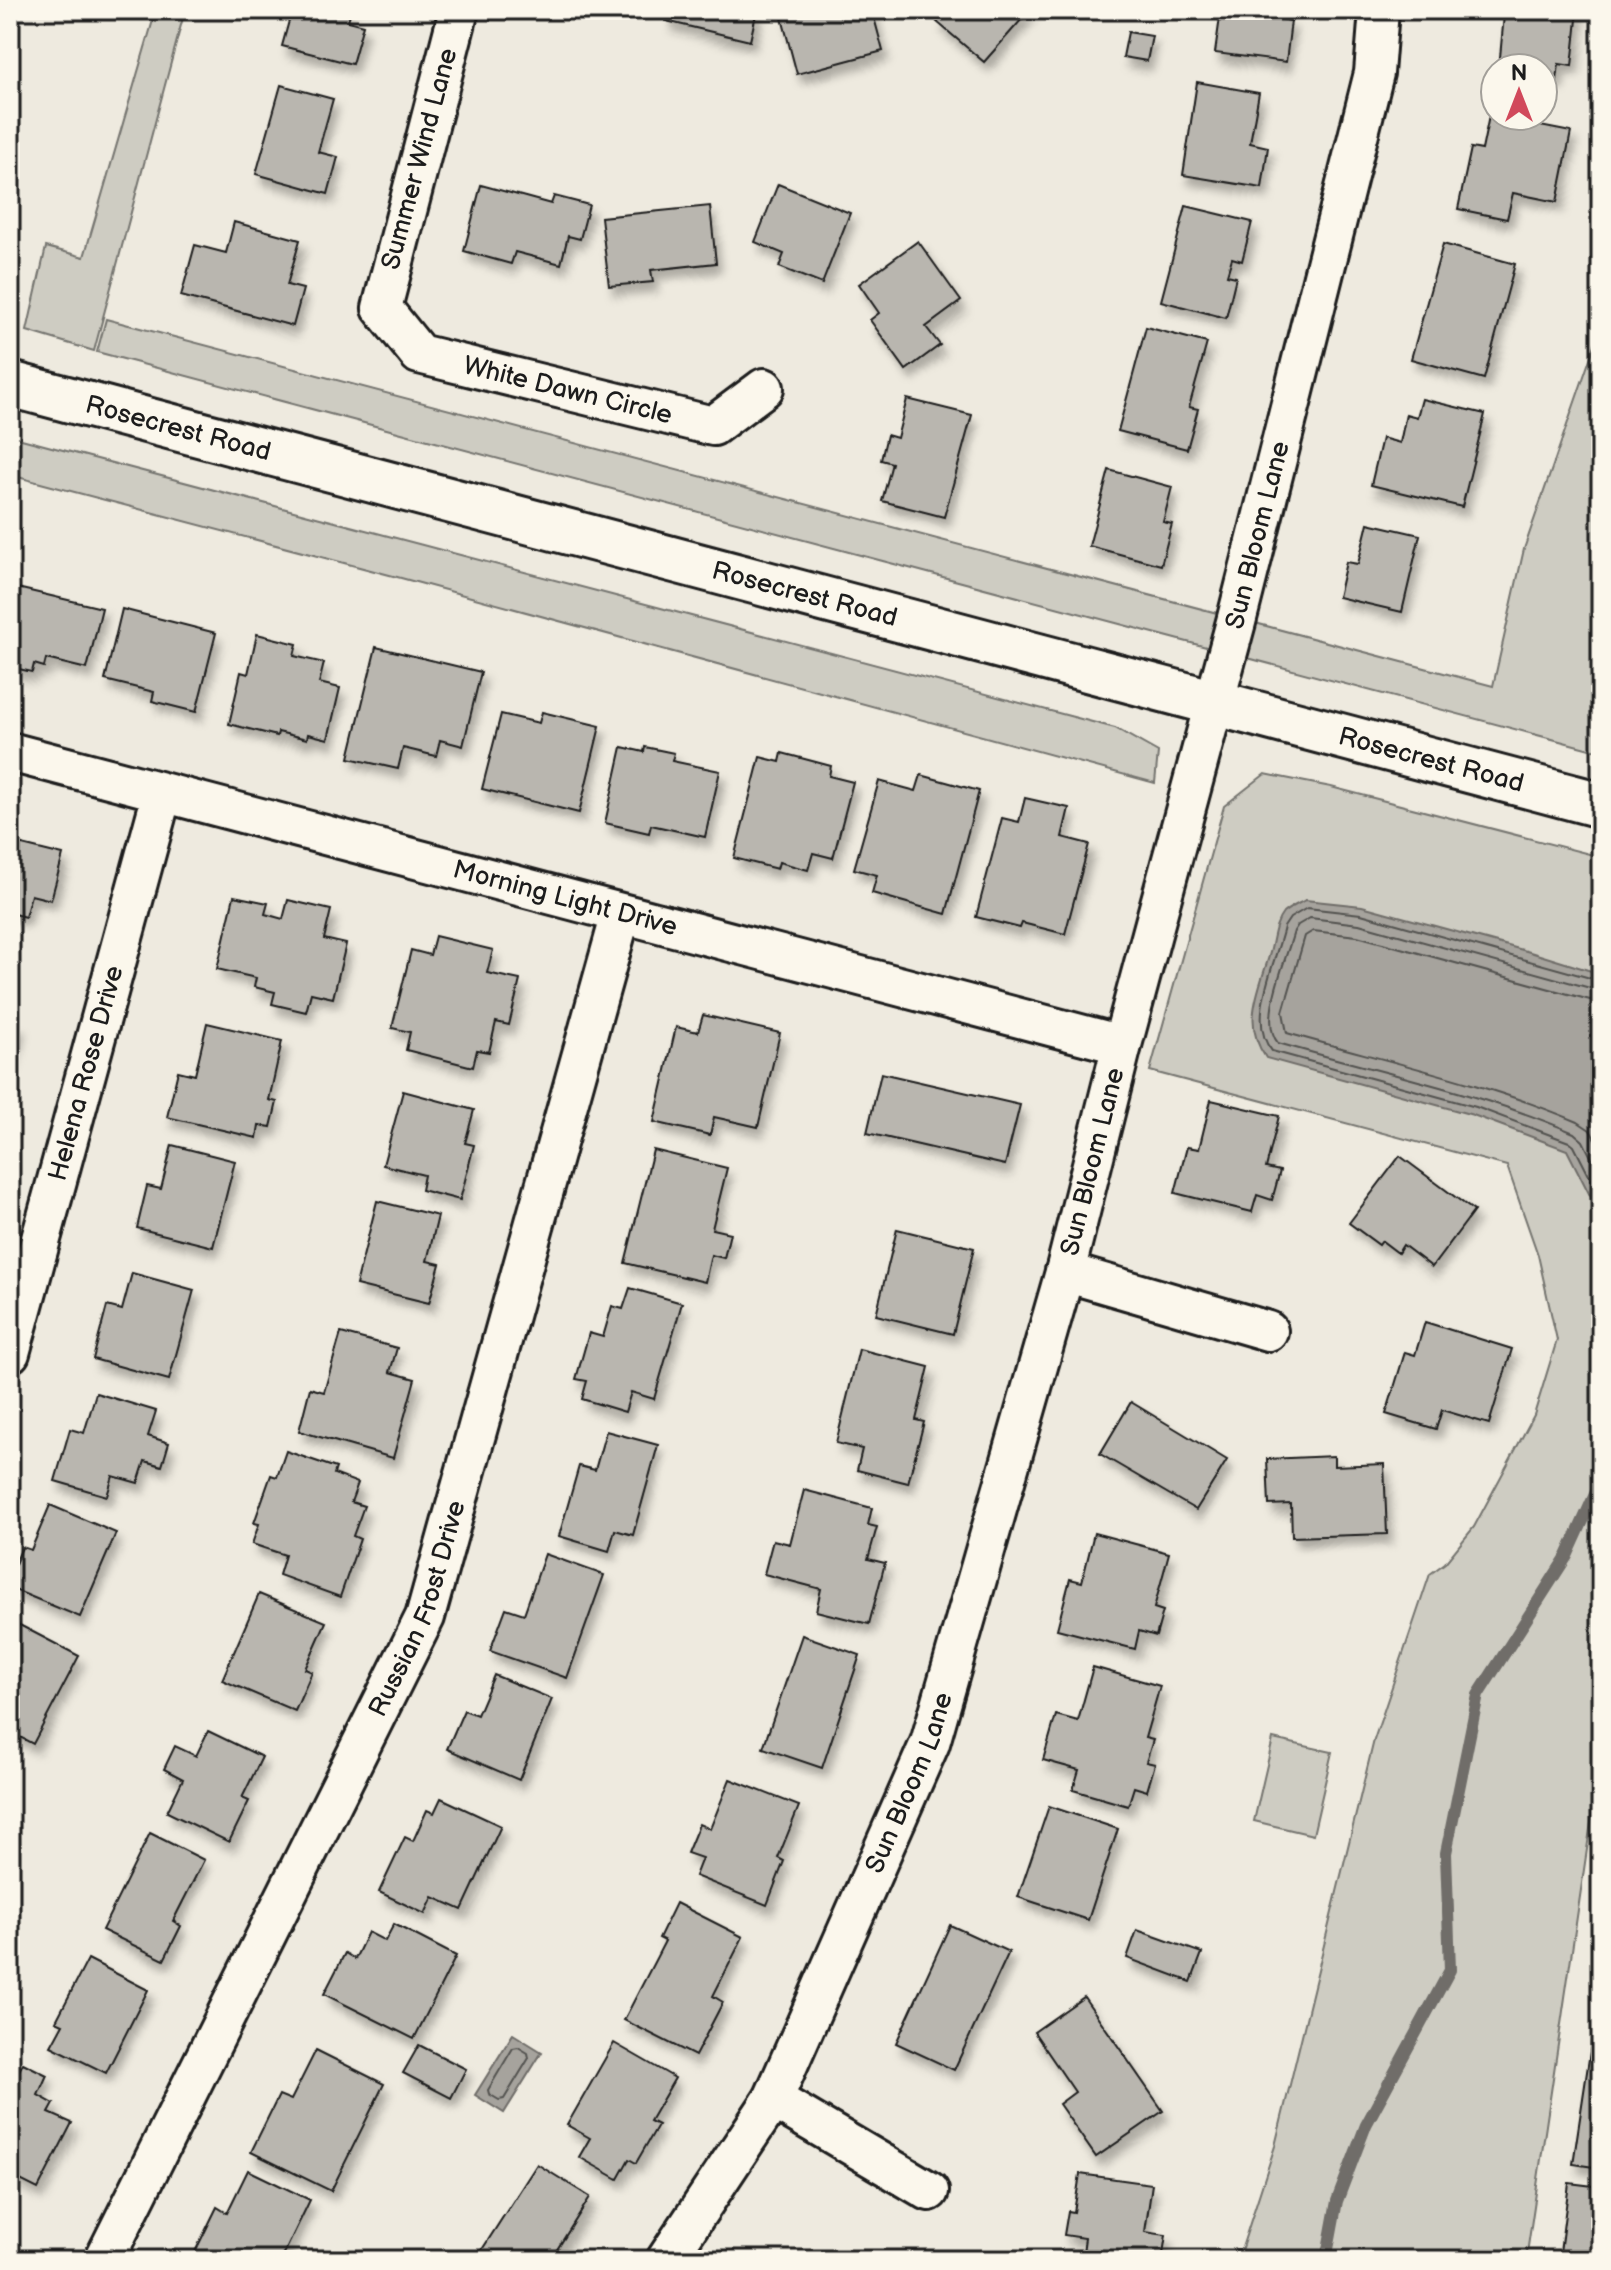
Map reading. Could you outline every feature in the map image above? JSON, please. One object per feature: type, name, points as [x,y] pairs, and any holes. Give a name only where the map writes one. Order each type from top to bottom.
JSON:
[{"type":"main road","name":"Rosecrest Road","points":[[10,384],[1601,805]]},
{"type":"street","name":"Summer Wind Lane","points":[[382,308],[459,10]]},
{"type":"street","name":"Sun Bloom Lane","points":[[666,2260],[773,2099],[930,1743],[1065,1272],[1214,703],[1374,73],[1379,10]]},
{"type":"street","name":"White Dawn Circle","points":[[382,308],[419,354],[713,426],[764,388]]},
{"type":"street","name":"Morning Light Drive","points":[[10,752],[1122,1045]]},
{"type":"street","name":"Helena Rose Drive","points":[[10,1353],[162,794]]},
{"type":"street","name":"Russian Frost Drive","points":[[104,2260],[425,1617],[621,914]]},
{"type":"street","points":[[1065,1272],[1268,1331]]},
{"type":"street","points":[[773,2099],[929,2191]]},
{"type":"shaded area","points":[[156,10],[185,10],[94,351],[27,331],[46,247],[84,257]]},
{"type":"shaded area","points":[[106,319],[1493,686],[1524,549],[1601,327],[1601,752],[97,352]]},
{"type":"shaded area","points":[[10,436],[1115,728],[1158,752],[1155,783],[10,475]]},
{"type":"shaded area","points":[[1265,774],[1331,787],[1601,857],[1601,1755],[1526,2260],[1238,2260],[1275,2146],[1374,1740],[1430,1574],[1445,1563],[1474,1527],[1534,1415],[1557,1340],[1538,1255],[1507,1166],[1150,1071],[1224,806]]},
{"type":"shaded area","points":[[1273,1739],[1332,1752],[1313,1835],[1254,1821]]},
{"type":"water","points":[[1305,900],[1362,906],[1601,974],[1601,1217],[1567,1150],[1473,1115],[1266,1058],[1254,1031],[1258,990],[1280,917]]},
{"type":"water","points":[[513,2034],[542,2052],[504,2113],[475,2095]]},
{"type":"building","points":[[292,10],[351,10],[348,21],[363,25],[352,64],[282,46]]},
{"type":"building","points":[[669,10],[757,10],[750,41],[666,21]]},
{"type":"building","points":[[810,10],[872,10],[883,51],[797,74],[782,18]]},
{"type":"building","points":[[948,10],[1030,10],[984,62],[937,22]]},
{"type":"building","points":[[1221,10],[1281,10],[1280,19],[1291,21],[1286,62],[1215,53]]},
{"type":"building","points":[[1511,10],[1578,10],[1572,66],[1559,64],[1559,52],[1501,52],[1504,15],[1511,16]]},
{"type":"building","points":[[1128,32],[1152,36],[1147,61],[1123,57]]},
{"type":"building","points":[[1197,82],[1259,93],[1250,143],[1268,147],[1262,188],[1183,175]]},
{"type":"building","points":[[281,85],[333,99],[318,152],[338,157],[328,194],[256,174]]},
{"type":"building","points":[[1486,132],[1571,132],[1557,202],[1513,193],[1507,219],[1458,209],[1471,148],[1482,150]]},
{"type":"building","points":[[778,184],[850,213],[822,284],[779,267],[784,254],[755,242]]},
{"type":"building","points":[[481,185],[551,204],[554,196],[589,205],[580,239],[568,236],[561,264],[515,252],[511,264],[464,251]]},
{"type":"building","points":[[710,206],[716,263],[651,270],[653,282],[609,286],[601,217]]},
{"type":"building","points":[[1186,206],[1252,222],[1242,261],[1232,258],[1227,275],[1236,277],[1226,318],[1161,301]]},
{"type":"building","points":[[234,222],[300,240],[287,285],[303,289],[293,326],[181,296],[195,245],[226,253]]},
{"type":"building","points":[[918,241],[961,301],[926,327],[940,345],[906,370],[870,320],[879,313],[859,284]]},
{"type":"building","points":[[1443,244],[1515,264],[1484,379],[1411,359]]},
{"type":"building","points":[[1146,327],[1207,343],[1189,407],[1198,409],[1187,449],[1118,431]]},
{"type":"building","points":[[907,399],[972,415],[944,517],[882,501],[892,463],[881,460],[887,435],[897,438]]},
{"type":"building","points":[[1422,399],[1485,414],[1462,507],[1371,485],[1382,438],[1400,443],[1406,414],[1417,417]]},
{"type":"building","points":[[1109,470],[1172,487],[1163,522],[1172,524],[1161,565],[1089,546]]},
{"type":"building","points":[[1368,523],[1420,535],[1402,612],[1338,597],[1346,562],[1358,564]]},
{"type":"building","points":[[13,587],[102,608],[87,669],[46,659],[44,667],[34,664],[32,672],[10,667],[10,601]]},
{"type":"building","points":[[122,609],[216,633],[196,712],[152,701],[154,692],[105,680]]},
{"type":"building","points":[[257,634],[297,644],[294,656],[324,663],[319,683],[340,688],[328,739],[308,734],[307,739],[278,732],[277,736],[229,724],[241,672],[248,674]]},
{"type":"building","points":[[376,647],[481,672],[463,746],[440,740],[436,756],[403,748],[398,769],[349,758]]},
{"type":"building","points":[[542,712],[600,726],[579,813],[482,789],[501,714],[539,723]]},
{"type":"building","points":[[622,747],[644,752],[645,747],[674,753],[672,761],[720,771],[705,837],[651,825],[649,833],[605,823]]},
{"type":"building","points":[[782,753],[831,766],[829,776],[853,782],[833,858],[813,853],[808,870],[779,862],[777,869],[734,858],[760,757],[780,762]]},
{"type":"building","points":[[921,775],[979,791],[946,914],[872,893],[877,875],[854,869],[879,781],[916,791]]},
{"type":"building","points":[[1025,798],[1069,808],[1062,837],[1089,844],[1065,934],[1022,923],[1020,928],[976,917],[1002,818],[1019,822]]},
{"type":"building","points":[[10,842],[63,855],[51,900],[31,895],[25,917],[10,913]]},
{"type":"building","points":[[234,896],[268,903],[265,914],[283,919],[288,900],[331,910],[324,939],[346,944],[333,998],[311,993],[306,1012],[272,1004],[275,992],[254,987],[256,978],[217,969]]},
{"type":"building","points":[[435,936],[493,950],[487,973],[520,980],[509,1025],[496,1022],[489,1052],[477,1050],[473,1067],[406,1050],[410,1032],[392,1028],[411,950],[430,955]]},
{"type":"building","points":[[703,1015],[780,1033],[758,1127],[714,1117],[710,1135],[654,1122],[676,1027],[698,1032]]},
{"type":"building","points":[[10,1023],[19,1025],[10,1063]]},
{"type":"building","points":[[207,1023],[282,1041],[269,1100],[277,1102],[271,1127],[259,1125],[257,1138],[167,1117],[178,1071],[195,1075]]},
{"type":"building","points":[[881,1073],[1020,1105],[1005,1165],[867,1133]]},
{"type":"building","points":[[403,1091],[474,1110],[465,1143],[474,1145],[460,1200],[421,1190],[424,1175],[383,1165]]},
{"type":"building","points":[[1211,1100],[1279,1116],[1266,1168],[1280,1171],[1272,1200],[1257,1195],[1252,1212],[1175,1193],[1187,1147],[1199,1149]]},
{"type":"building","points":[[172,1145],[235,1161],[213,1247],[137,1228],[147,1186],[161,1189]]},
{"type":"building","points":[[653,1150],[727,1168],[712,1229],[730,1233],[724,1258],[711,1255],[705,1282],[625,1263]]},
{"type":"building","points":[[1400,1156],[1474,1211],[1432,1267],[1403,1245],[1398,1253],[1382,1241],[1379,1245],[1349,1223]]},
{"type":"building","points":[[377,1201],[438,1216],[427,1261],[440,1264],[429,1303],[356,1285]]},
{"type":"building","points":[[897,1229],[974,1248],[953,1334],[876,1315]]},
{"type":"building","points":[[132,1273],[194,1290],[169,1380],[93,1359],[107,1306],[122,1310]]},
{"type":"building","points":[[630,1288],[682,1303],[654,1399],[631,1392],[625,1412],[582,1399],[587,1381],[576,1379],[589,1333],[603,1337],[612,1306],[623,1309]]},
{"type":"building","points":[[1425,1322],[1512,1349],[1489,1424],[1442,1410],[1436,1429],[1386,1414],[1405,1352],[1415,1355]]},
{"type":"building","points":[[341,1333],[397,1348],[390,1372],[415,1379],[393,1458],[299,1431],[310,1388],[324,1392]]},
{"type":"building","points":[[859,1349],[929,1367],[916,1420],[924,1422],[908,1483],[857,1470],[862,1449],[836,1443]]},
{"type":"building","points":[[96,1393],[156,1411],[148,1436],[169,1443],[162,1466],[145,1461],[138,1483],[113,1476],[107,1496],[55,1481],[70,1429],[84,1433]]},
{"type":"building","points":[[1131,1402],[1227,1460],[1196,1510],[1100,1454]]},
{"type":"building","points":[[606,1431],[658,1445],[633,1535],[615,1530],[609,1551],[559,1536],[579,1466],[595,1470]]},
{"type":"building","points":[[286,1451],[336,1468],[334,1474],[358,1483],[351,1502],[364,1506],[353,1536],[360,1539],[340,1597],[279,1575],[285,1555],[252,1544],[259,1524],[254,1523],[271,1475],[277,1477]]},
{"type":"building","points":[[1334,1456],[1334,1466],[1384,1464],[1387,1534],[1292,1537],[1291,1504],[1269,1505],[1267,1459]]},
{"type":"building","points":[[804,1490],[872,1508],[868,1525],[877,1527],[868,1559],[885,1563],[869,1624],[816,1611],[821,1589],[764,1574],[773,1540],[790,1544]]},
{"type":"building","points":[[50,1505],[116,1533],[80,1617],[10,1588],[10,1576],[22,1547],[31,1550]]},
{"type":"building","points":[[1094,1533],[1169,1553],[1154,1608],[1163,1611],[1156,1636],[1139,1631],[1135,1649],[1057,1629],[1070,1579],[1082,1582]]},
{"type":"building","points":[[545,1554],[604,1575],[567,1678],[490,1651],[506,1608],[524,1614]]},
{"type":"building","points":[[259,1594],[326,1622],[305,1669],[312,1672],[295,1711],[222,1680]]},
{"type":"building","points":[[10,1620],[79,1656],[33,1744],[10,1732]]},
{"type":"building","points":[[802,1635],[860,1655],[822,1768],[763,1748]]},
{"type":"building","points":[[1093,1667],[1160,1686],[1145,1738],[1153,1740],[1146,1762],[1155,1764],[1147,1791],[1134,1787],[1128,1806],[1073,1790],[1079,1770],[1043,1760],[1056,1715],[1078,1721]]},
{"type":"building","points":[[494,1675],[552,1699],[519,1780],[447,1749],[464,1710],[477,1715]]},
{"type":"building","points":[[208,1731],[262,1757],[242,1798],[249,1801],[229,1842],[167,1812],[183,1779],[164,1769],[175,1746],[196,1756]]},
{"type":"building","points":[[730,1779],[799,1806],[778,1858],[784,1861],[767,1905],[695,1876],[702,1858],[687,1853],[699,1824],[710,1829]]},
{"type":"building","points":[[441,1798],[501,1826],[462,1910],[433,1897],[425,1914],[379,1892],[405,1837],[413,1841],[427,1810],[434,1813]]},
{"type":"building","points":[[1049,1806],[1118,1829],[1088,1920],[1018,1897]]},
{"type":"building","points":[[150,1833],[204,1860],[173,1921],[181,1926],[164,1960],[102,1930]]},
{"type":"building","points":[[676,1903],[743,1937],[713,1996],[723,2002],[695,2056],[624,2020],[665,1941],[659,1938]]},
{"type":"building","points":[[394,1924],[456,1956],[414,2039],[324,1994],[345,1953],[355,1959],[368,1932],[385,1941]]},
{"type":"building","points":[[950,1925],[1009,1952],[954,2070],[896,2043]]},
{"type":"building","points":[[1137,1930],[1202,1953],[1191,1982],[1127,1958]]},
{"type":"building","points":[[88,1959],[148,1990],[106,2073],[51,2046],[63,2024],[56,2021]]},
{"type":"building","points":[[1601,1986],[1601,2168],[1573,2164]]},
{"type":"building","points":[[1084,1997],[1163,2111],[1096,2157],[1059,2104],[1075,2092],[1034,2032]]},
{"type":"building","points":[[614,2043],[675,2078],[650,2121],[658,2125],[636,2163],[629,2159],[618,2179],[579,2157],[590,2138],[567,2125]]},
{"type":"building","points":[[419,2045],[466,2069],[451,2098],[403,2073]]},
{"type":"building","points":[[316,2050],[384,2084],[331,2191],[251,2152],[279,2095],[291,2100]]},
{"type":"building","points":[[23,2063],[47,2075],[38,2095],[54,2104],[49,2113],[72,2123],[38,2189],[10,2175],[10,2081],[13,2082]]},
{"type":"building","points":[[537,2164],[590,2197],[553,2256],[560,2260],[476,2259]]},
{"type":"building","points":[[248,2170],[310,2200],[281,2260],[191,2260],[217,2207],[227,2213]]},
{"type":"building","points":[[1080,2174],[1152,2184],[1145,2232],[1166,2235],[1162,2260],[1082,2260],[1085,2238],[1064,2235],[1068,2211],[1074,2212]]},
{"type":"building","points":[[1569,2183],[1601,2187],[1601,2260],[1559,2260]]},
{"type":"waterway","points":[[1326,2260],[1337,2201],[1366,2125],[1450,1970],[1446,1853],[1478,1695],[1567,1556],[1601,1481]]}]
